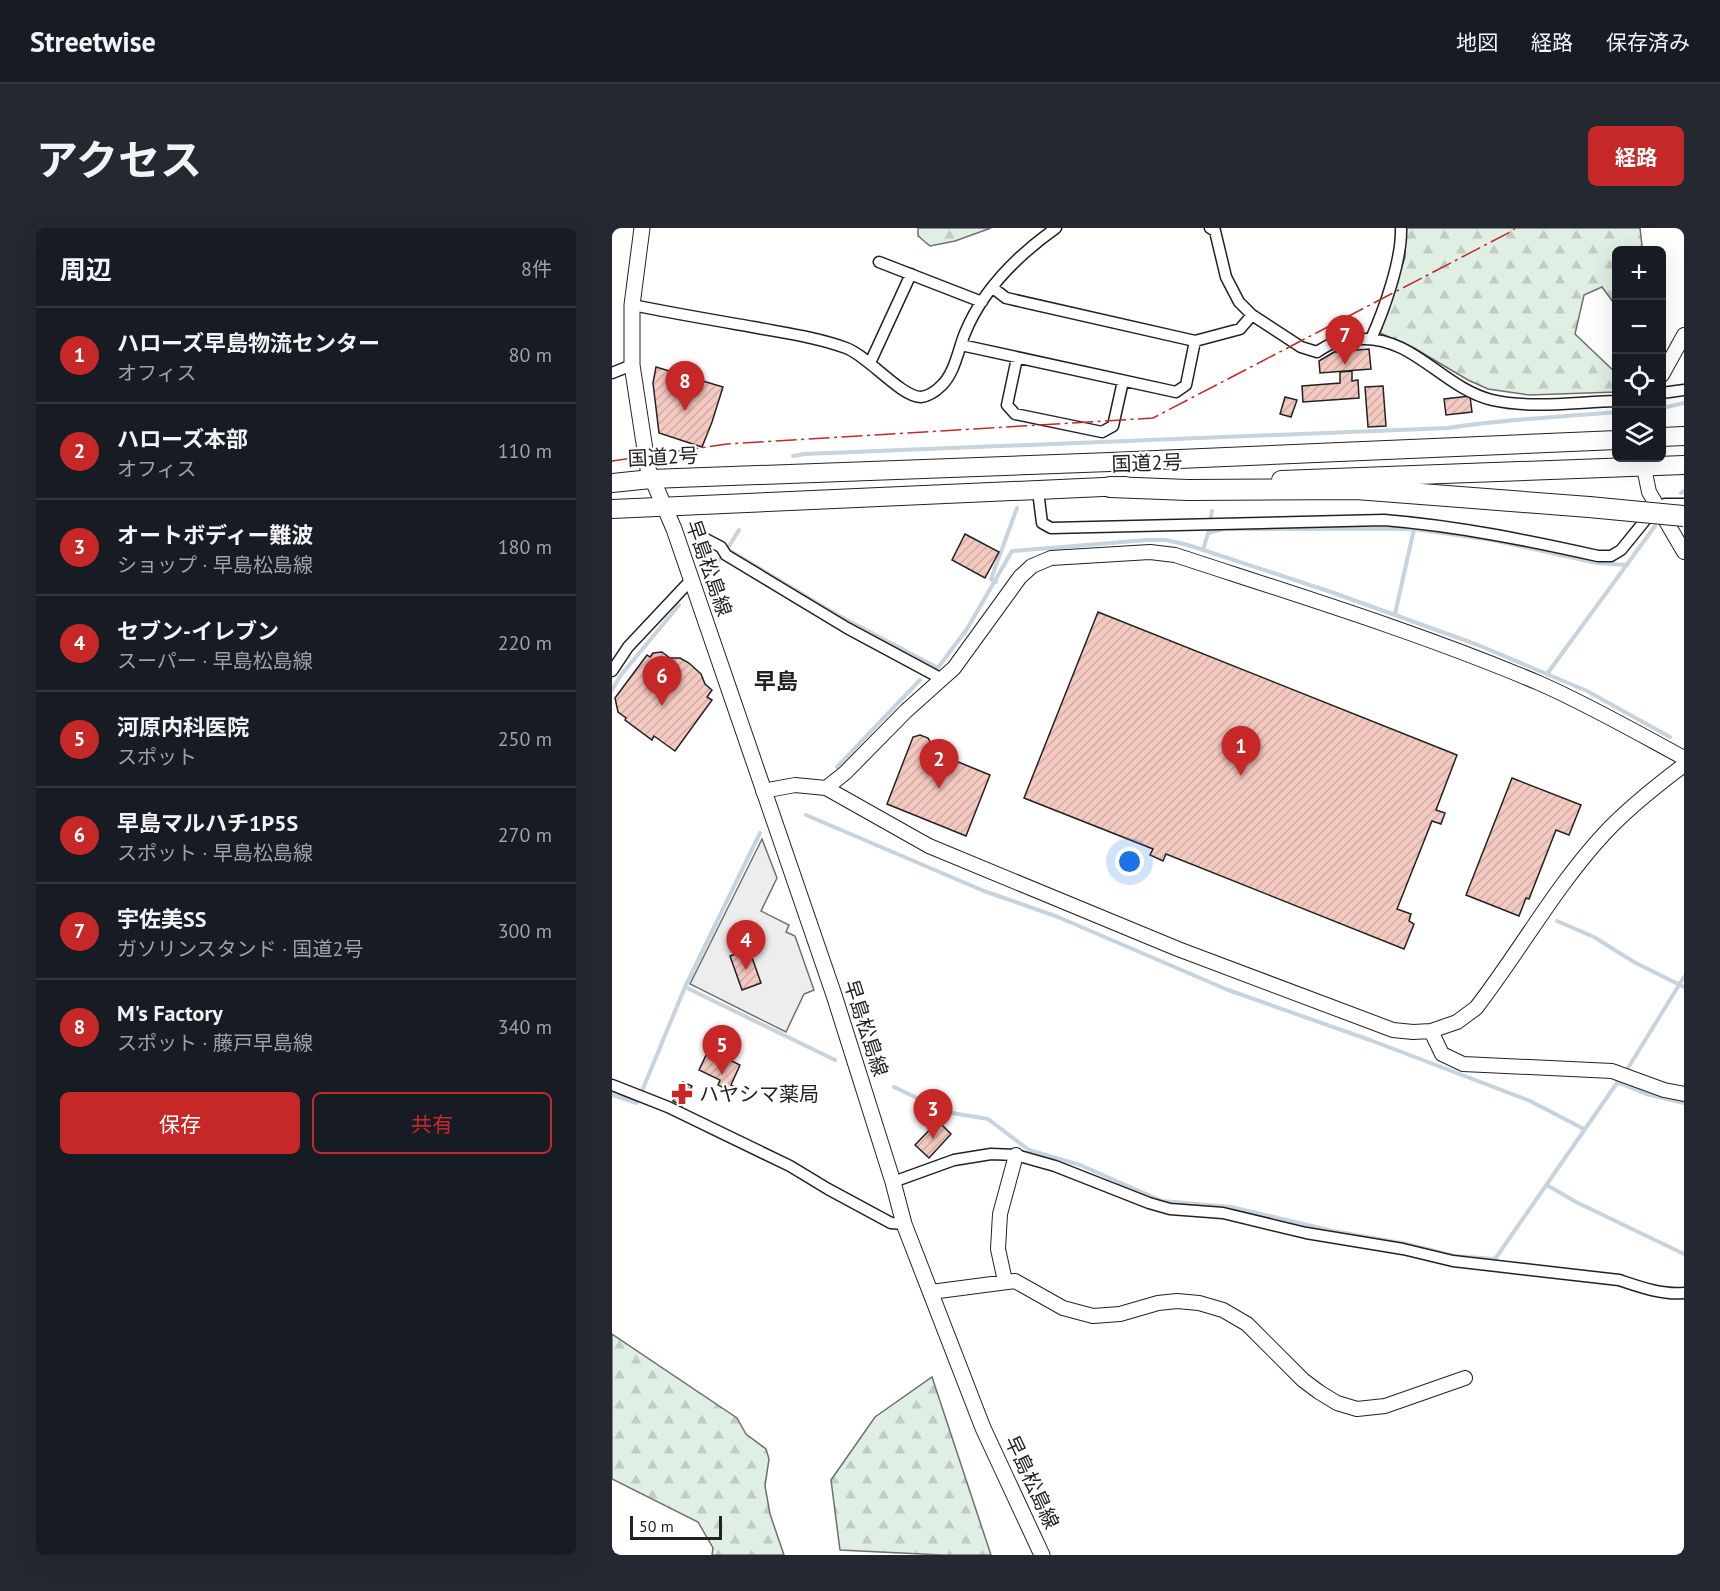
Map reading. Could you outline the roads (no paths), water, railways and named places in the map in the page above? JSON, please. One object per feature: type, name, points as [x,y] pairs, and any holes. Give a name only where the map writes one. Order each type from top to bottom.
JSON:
[{"type":"highway","points":[[1666,437],[1684,436]]},
{"type":"highway","name":"国道2号","points":[[612,483],[651,479],[1612,440]]},
{"type":"highway","name":"国道2号","points":[[612,509],[1642,462],[1684,465]]},
{"type":"highway","points":[[1110,487],[1188,490],[1356,489],[1684,516]]},
{"type":"main road","name":"早島松島線","points":[[642,228],[632,305],[632,365],[651,479],[674,529],[834,995],[904,1224],[983,1428],[1042,1555]]},
{"type":"street","points":[[632,305],[808,337],[848,349],[904,390],[919,397],[928,396],[942,385],[956,360],[971,319],[982,302],[1017,258],[1056,228]]},
{"type":"street","points":[[1371,339],[1391,282],[1401,228]]},
{"type":"street","points":[[1216,229],[1226,278],[1239,302],[1252,315],[1301,347],[1317,352],[1335,340],[1371,339],[1393,343],[1410,351],[1467,389],[1490,399],[1540,404],[1612,401]]},
{"type":"street","points":[[879,262],[982,302]]},
{"type":"street","points":[[870,363],[911,274]]},
{"type":"street","points":[[993,288],[1006,298],[1195,341],[1240,329],[1252,315]]},
{"type":"street","points":[[1666,368],[1684,335]]},
{"type":"street","points":[[961,345],[1176,392],[1186,385],[1195,341]]},
{"type":"street","points":[[1017,358],[1007,405],[1015,414],[1102,432],[1113,426],[1123,381]]},
{"type":"street","points":[[612,373],[632,365]]},
{"type":"street","points":[[1666,392],[1684,390]]},
{"type":"street","points":[[1642,462],[1648,492],[1684,552]]},
{"type":"street","points":[[1038,491],[1042,523],[1051,528],[1383,520],[1437,524],[1510,536],[1598,556],[1611,556],[1621,550],[1656,507],[1665,504],[1684,504]]},
{"type":"street","points":[[698,535],[721,547],[725,553],[847,628],[942,680]]},
{"type":"street","points":[[826,788],[845,773],[906,711],[954,668],[1020,577],[1032,566],[1051,558],[1150,552],[1175,555],[1385,624],[1538,683],[1596,710],[1684,758]]},
{"type":"street","points":[[612,671],[628,647],[690,581]]},
{"type":"street","points":[[763,791],[795,785],[826,788],[929,846],[1178,949],[1393,1030],[1431,1031],[1457,1022],[1476,1008],[1496,984],[1575,868],[1605,833],[1644,796],[1684,765]]},
{"type":"street","points":[[1431,1031],[1442,1054],[1463,1064],[1612,1071],[1664,1090],[1684,1094]]},
{"type":"street","points":[[612,1085],[668,1107],[790,1166],[891,1223],[904,1224]]},
{"type":"street","points":[[893,1182],[954,1160],[991,1154],[1016,1155],[1055,1166],[1170,1209],[1223,1213],[1306,1233],[1403,1249],[1453,1261],[1619,1280],[1642,1288],[1673,1294],[1684,1293]]},
{"type":"street","points":[[1005,1281],[998,1249],[1000,1214],[1016,1155]]},
{"type":"street","points":[[931,1292],[1015,1281],[1063,1308],[1093,1316],[1120,1314],[1158,1303],[1177,1301],[1199,1303],[1223,1310],[1247,1324],[1303,1380],[1337,1403],[1357,1409],[1385,1406],[1465,1378]]},
{"type":"waterway","points":[[1666,407],[1684,403]]},
{"type":"waterway","points":[[793,456],[1448,428],[1511,420],[1612,412]]},
{"type":"waterway","points":[[996,582],[991,579],[1017,508]]},
{"type":"waterway","points":[[1211,517],[1212,511]]},
{"type":"waterway","points":[[1547,674],[1655,526]]},
{"type":"waterway","points":[[1208,533],[1223,529],[1414,529],[1492,540],[1597,563],[1627,565]]},
{"type":"waterway","points":[[1395,614],[1414,529]]},
{"type":"waterway","points":[[739,530],[727,549],[832,612],[938,668]]},
{"type":"waterway","points":[[1203,550],[1209,530]]},
{"type":"waterway","points":[[937,669],[967,629],[1012,551],[1166,540],[1188,545],[1334,593],[1478,645],[1587,691],[1670,737]]},
{"type":"waterway","points":[[705,575],[723,555]]},
{"type":"waterway","points":[[612,690],[621,675],[679,605]]},
{"type":"waterway","points":[[837,767],[920,680]]},
{"type":"waterway","points":[[806,815],[984,891],[1058,917],[1228,990],[1370,1040],[1530,1101],[1584,1129]]},
{"type":"waterway","points":[[642,1091],[685,987],[760,833]]},
{"type":"waterway","points":[[1557,921],[1594,937],[1634,962],[1684,987]]},
{"type":"waterway","points":[[1628,1068],[1684,977]]},
{"type":"waterway","points":[[685,987],[835,1060]]},
{"type":"waterway","points":[[894,1087],[946,1112],[988,1119],[1029,1150],[1080,1165],[1162,1201],[1231,1207],[1454,1256],[1495,1259],[1619,1080]]},
{"type":"waterway","points":[[1617,1082],[1646,1094],[1684,1103]]},
{"type":"waterway","points":[[612,1095],[637,1102]]},
{"type":"waterway","points":[[1547,1185],[1576,1202],[1684,1254]]},
{"type":"place","name":"宇佐美SS","points":[[1345,365]]},
{"type":"place","name":"M's Factory","points":[[685,411]]},
{"type":"place","name":"早島マルハチ1P5S","points":[[662,706]]},
{"type":"place","name":"ハローズ早島物流センター","points":[[1241,776]]},
{"type":"place","name":"ハローズ本部","points":[[939,789]]},
{"type":"place","name":"セブン-イレブン","points":[[746,970]]},
{"type":"place","name":"河原内科医院","points":[[722,1075]]},
{"type":"place","name":"ハヤシマ薬局","points":[[682,1094]]},
{"type":"place","name":"オートボディー難波","points":[[933,1139]]},
{"type":"district","name":"早島","points":[[776,681]]}]
